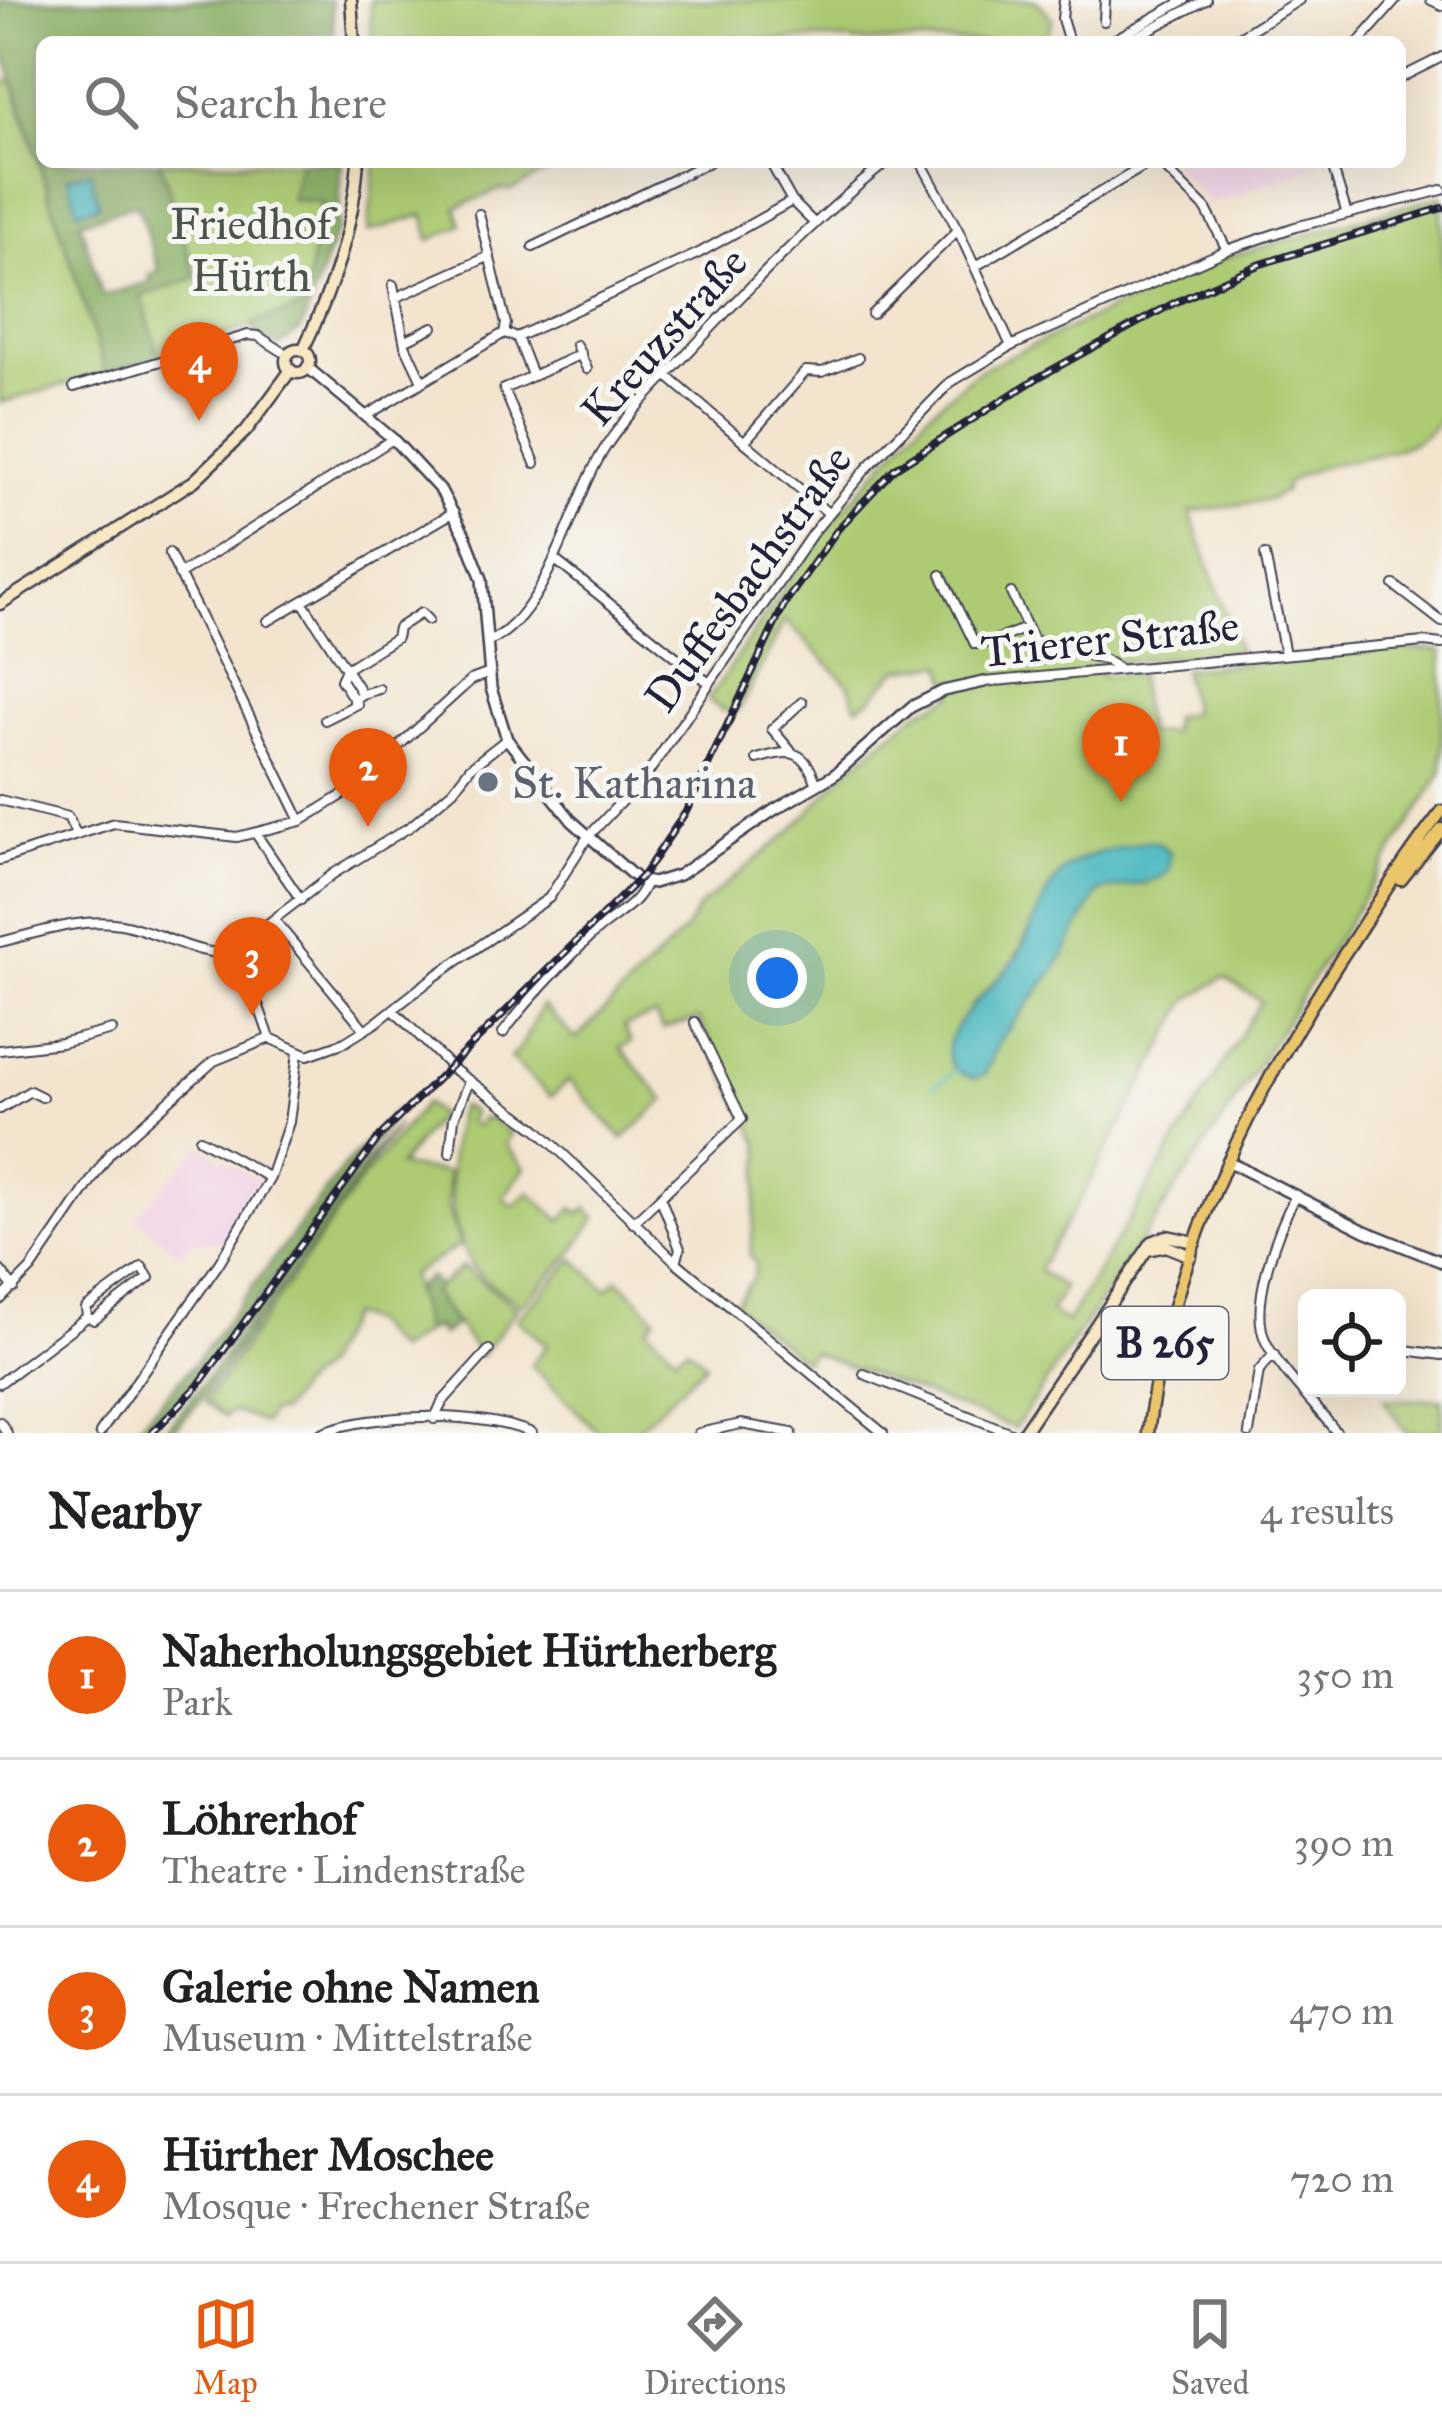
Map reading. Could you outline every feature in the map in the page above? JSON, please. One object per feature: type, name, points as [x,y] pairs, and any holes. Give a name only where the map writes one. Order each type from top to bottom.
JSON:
[{"type":"main road","points":[[351,0],[354,36]]},
{"type":"main road","points":[[303,350],[338,267],[358,168]]},
{"type":"main road","points":[[303,350],[308,367],[291,370],[288,355],[303,350]]},
{"type":"main road","points":[[0,604],[194,481],[246,431],[291,370]]},
{"type":"main road","points":[[1357,934],[1442,811]]},
{"type":"main road","points":[[1357,934],[1442,829]]},
{"type":"main road","name":"B 265","points":[[1148,1433],[1162,1356],[1193,1249],[1228,1161],[1281,1054],[1357,934]]},
{"type":"main road","points":[[1023,1433],[1144,1251],[1166,1246],[1193,1249]]},
{"type":"street","points":[[1064,0],[1062,19],[1067,36]]},
{"type":"street","points":[[1104,21],[1105,0]]},
{"type":"street","points":[[1121,36],[1185,0]]},
{"type":"street","points":[[1137,36],[1206,0]]},
{"type":"street","points":[[1241,36],[1299,0]]},
{"type":"street","points":[[1364,36],[1396,0]]},
{"type":"street","points":[[1431,0],[1442,4]]},
{"type":"street","points":[[1406,75],[1442,57]]},
{"type":"street","points":[[533,247],[697,168]]},
{"type":"street","points":[[773,168],[791,201],[814,224]]},
{"type":"street","name":"Kreuzstraße","points":[[489,640],[509,627],[543,583],[595,465],[632,411],[814,224],[880,168]]},
{"type":"street","points":[[923,168],[976,266],[1011,346]]},
{"type":"street","points":[[976,266],[1145,168]]},
{"type":"street","points":[[1162,168],[1206,209],[1227,250]]},
{"type":"street","points":[[1332,168],[1347,214]]},
{"type":"street","name":"Duffesbachstraße","points":[[298,1053],[326,1051],[365,1030],[549,898],[587,838],[648,773],[828,513],[951,382],[1011,346],[1227,250],[1442,190]]},
{"type":"street","points":[[504,333],[517,337],[699,253],[791,201]]},
{"type":"street","points":[[367,415],[504,333],[506,325],[479,214]]},
{"type":"street","points":[[872,314],[958,230]]},
{"type":"street","points":[[395,298],[490,256]]},
{"type":"street","points":[[393,285],[404,341],[422,380]]},
{"type":"street","points":[[404,341],[433,327]]},
{"type":"street","points":[[74,386],[248,335],[288,355]]},
{"type":"street","points":[[517,337],[532,375]]},
{"type":"street","points":[[535,463],[504,389],[578,349],[587,369]]},
{"type":"street","points":[[744,442],[806,371],[822,372],[858,358]]},
{"type":"street","points":[[308,367],[393,439],[429,476],[454,512],[482,580],[494,706],[507,739],[587,838],[626,872],[646,882],[638,901],[613,916],[578,950],[503,1033]]},
{"type":"street","points":[[667,376],[828,513]]},
{"type":"street","points":[[179,575],[393,439]]},
{"type":"street","points":[[268,622],[454,512]]},
{"type":"street","points":[[169,553],[302,821]]},
{"type":"street","points":[[1265,555],[1286,654]]},
{"type":"street","points":[[554,559],[710,683]]},
{"type":"street","points":[[941,575],[975,644],[1026,628]]},
{"type":"street","points":[[1394,585],[1442,622]]},
{"type":"street","points":[[1011,593],[1033,640],[1106,660],[1118,668]]},
{"type":"street","points":[[302,601],[346,669]]},
{"type":"street","points":[[326,720],[357,704],[357,697],[341,680],[346,669],[396,638],[398,628],[421,613],[428,620]]},
{"type":"street","name":"Trierer Straße","points":[[646,882],[680,875],[774,810],[817,787],[911,707],[944,691],[984,682],[1118,668],[1442,644]]},
{"type":"street","points":[[0,860],[76,834],[128,823],[227,837],[302,821],[349,791],[471,680],[490,673]]},
{"type":"street","points":[[357,697],[379,688]]},
{"type":"street","points":[[802,702],[772,729],[809,767],[817,787]]},
{"type":"street","points":[[100,1433],[219,1263],[270,1178],[289,1122],[298,1053],[269,1038],[240,953],[244,942],[332,874],[411,826],[507,739]]},
{"type":"street","points":[[757,759],[791,751]]},
{"type":"street","points":[[0,800],[68,817],[76,834]]},
{"type":"street","points":[[256,834],[301,900]]},
{"type":"street","points":[[275,921],[365,1030]]},
{"type":"street","points":[[0,942],[101,922],[138,929],[197,951],[240,953]]},
{"type":"street","points":[[394,1010],[469,1082],[537,1129],[676,1262],[883,1433]]},
{"type":"street","points":[[633,1223],[742,1119],[695,1022]]},
{"type":"street","points":[[0,1050],[62,1043],[112,1030]]},
{"type":"street","points":[[0,1300],[32,1269],[110,1153],[214,1061],[269,1038]]},
{"type":"street","points":[[450,1154],[454,1118],[469,1082]]},
{"type":"street","points":[[0,1109],[30,1091],[43,1097]]},
{"type":"street","points":[[200,1139],[270,1178]]},
{"type":"street","points":[[1228,1161],[1376,1236],[1442,1262]]},
{"type":"street","points":[[1296,1195],[1275,1245],[1262,1303],[1263,1331],[1274,1354],[1298,1377]]},
{"type":"street","points":[[661,1199],[680,1249],[676,1262]]},
{"type":"street","points":[[142,1267],[149,1278],[94,1320],[87,1317],[86,1308],[142,1267]]},
{"type":"street","points":[[0,1270],[14,1288]]},
{"type":"street","points":[[0,1383],[87,1317]]},
{"type":"street","points":[[1406,1349],[1442,1355]]},
{"type":"street","points":[[434,1419],[443,1401],[489,1351]]},
{"type":"street","points":[[1249,1433],[1259,1371],[1274,1354]]},
{"type":"street","points":[[864,1374],[1011,1433]]},
{"type":"street","points":[[1316,1397],[1337,1433]]},
{"type":"street","points":[[321,1433],[379,1421],[434,1419],[487,1421],[532,1433]]},
{"type":"street","points":[[0,1422],[7,1433]]},
{"type":"street","points":[[699,1433],[741,1424],[792,1433]]},
{"type":"shaded area","points":[[1177,168],[1310,168],[1210,204]]},
{"type":"shaded area","points":[[201,1146],[258,1181],[223,1241],[190,1243],[180,1255],[135,1217]]},
{"type":"green space","points":[[0,0],[331,0],[334,36],[36,36],[36,152],[0,39]]},
{"type":"green space","points":[[370,0],[1036,0],[1053,19],[1046,36],[372,36]]},
{"type":"green space","points":[[12,80],[36,168],[40,168],[106,373],[0,403],[0,84]]},
{"type":"green space","points":[[41,168],[162,168],[196,278],[141,296],[159,358],[106,373]],"holes":[[[137,204],[159,271],[149,275],[151,282],[102,296],[80,222]]]},
{"type":"green space","name":"Friedhof Hürth","points":[[162,168],[299,168],[291,199],[323,202],[303,308],[159,358],[141,295],[196,277]]},
{"type":"green space","points":[[299,168],[342,168],[338,226],[301,330],[279,346],[255,332],[253,323],[303,308],[322,202],[291,199]]},
{"type":"green space","name":"Friedhof Hürth","points":[[375,168],[555,168],[511,190],[501,189],[456,207],[462,225],[430,240],[424,215],[368,232]]},
{"type":"green space","points":[[1442,196],[1442,416],[1409,444],[1302,474],[1268,500],[1190,512],[1239,651],[1098,664],[1101,677],[1138,674],[1146,733],[1171,732],[1173,717],[1192,712],[1183,669],[1398,649],[1442,651],[1442,773],[1228,1112],[1015,1428],[812,1352],[804,1361],[734,1304],[753,1278],[756,1264],[750,1256],[761,1156],[699,1019],[662,1029],[655,1015],[624,1026],[631,1042],[620,1048],[665,1100],[623,1139],[569,1080],[551,1097],[510,1058],[521,1047],[542,1005],[576,1039],[684,931],[700,906],[791,831],[848,770],[918,712],[953,696],[943,664],[898,669],[857,707],[848,684],[785,620],[738,711],[722,710],[708,700],[817,539],[929,412],[979,370],[1223,258]],"holes":[[[1053,884],[1148,884],[1110,888],[1091,899],[1055,970],[999,1041],[985,1074],[972,1005],[1013,963]],[[1224,977],[1261,1001],[1067,1322],[1050,1312],[1064,1288],[1038,1270],[1188,1000]]]},
{"type":"green space","points":[[275,925],[285,938],[279,944],[285,953],[252,970],[248,953]]},
{"type":"green space","points":[[425,1103],[439,1115],[399,1166],[448,1173],[447,1206],[460,1245],[411,1275],[425,1332],[396,1351],[370,1323],[349,1315],[321,1368],[281,1412],[270,1412],[264,1423],[233,1411],[225,1417],[205,1402],[358,1184]]},
{"type":"green space","points":[[460,1106],[472,1112],[469,1122],[477,1126],[482,1118],[491,1119],[511,1134],[505,1144],[525,1168],[503,1197],[513,1207],[529,1192],[561,1221],[573,1208],[580,1214],[587,1208],[596,1218],[571,1255],[521,1305],[474,1269],[456,1227],[450,1165]]},
{"type":"green space","points":[[395,1112],[235,1331],[147,1433],[132,1433],[195,1363],[345,1165]]},
{"type":"green space","points":[[398,1124],[199,1402],[171,1433],[163,1433],[336,1199]]},
{"type":"green space","points":[[574,1259],[607,1290],[618,1279],[656,1317],[647,1328],[676,1356],[687,1347],[706,1363],[633,1433],[599,1433],[531,1365],[547,1345],[517,1319]]},
{"type":"green space","points":[[462,1267],[517,1308],[481,1356],[432,1292]]},
{"type":"green space","points":[[430,1277],[437,1288],[432,1293],[456,1325],[441,1335],[435,1327],[425,1332],[414,1289]]},
{"type":"green space","points":[[1442,1399],[1442,1430],[1407,1433],[1384,1400]]},
{"type":"water","points":[[90,171],[99,205],[78,211],[68,177]]},
{"type":"water","points":[[1157,842],[1170,853],[1168,871],[1144,883],[1098,892],[1055,970],[999,1041],[985,1074],[975,1079],[955,1069],[948,1054],[951,1038],[1016,958],[1058,877],[1085,858]]},
{"type":"waterway","points":[[933,1087],[957,1070]]},
{"type":"railway","points":[[152,1433],[197,1387],[380,1136],[644,874],[687,810],[785,603],[838,529],[894,469],[1039,377],[1174,303],[1258,265],[1442,208]]},
{"type":"place","name":"Hürther Moschee","points":[[199,421]]},
{"type":"place","name":"St. Katharina","points":[[488,782]]},
{"type":"place","name":"Naherholungsgebiet Hürtherberg","points":[[1121,802]]},
{"type":"place","name":"Löhrerhof","points":[[368,827]]},
{"type":"place","name":"Galerie ohne Namen","points":[[252,1016]]}]
